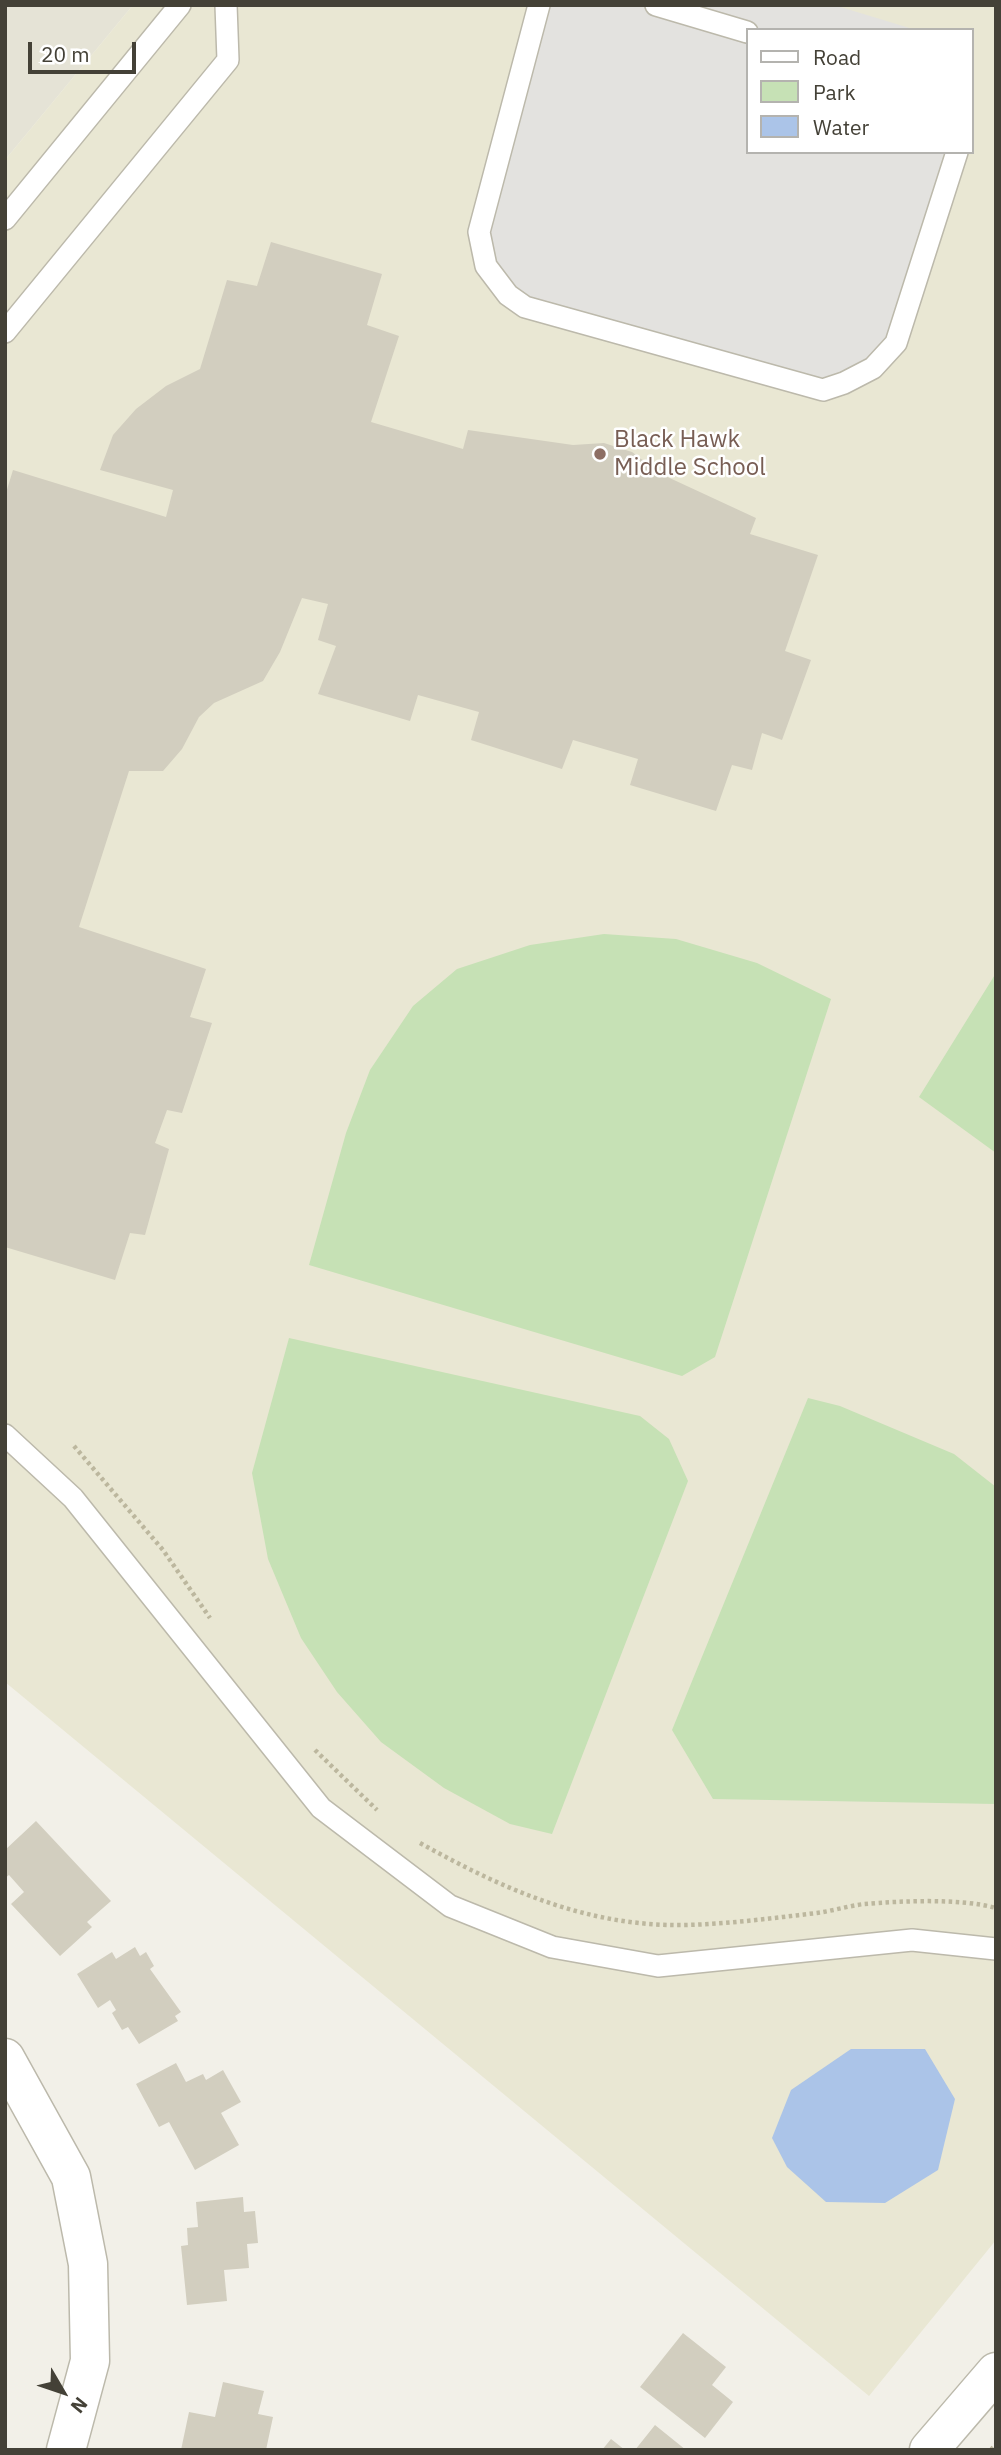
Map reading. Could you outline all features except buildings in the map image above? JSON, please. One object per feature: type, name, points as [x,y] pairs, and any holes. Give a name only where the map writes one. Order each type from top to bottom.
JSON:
[{"type":"street","points":[[5,2058],[71,2177],[88,2264],[90,2361],[66,2450]]},
{"type":"street","points":[[929,2450],[996,2372]]},
{"type":"lane","points":[[5,219],[180,5]]},
{"type":"lane","points":[[5,332],[228,60],[226,5]]},
{"type":"lane","points":[[539,5],[479,232],[486,266],[508,295],[525,307],[823,390],[844,383],[873,368],[896,343],[956,154]]},
{"type":"lane","points":[[656,5],[746,32]]},
{"type":"lane","points":[[5,1434],[73,1499],[321,1808],[450,1906],[552,1947],[658,1966],[912,1940],[996,1950]]},
{"type":"path","points":[[74,1447],[163,1550],[214,1624]]},
{"type":"path","points":[[310,1745],[380,1814]]},
{"type":"path","points":[[411,1838],[530,1898],[586,1915],[628,1922],[682,1925],[731,1923],[828,1912],[862,1905],[922,1902],[996,1908]]},
{"type":"path","points":[[991,2450],[996,2444]]},
{"type":"shaded area","points":[[5,5],[133,5],[5,160]]},
{"type":"shaded area","points":[[133,5],[996,5],[996,2240],[869,2396],[5,1682],[5,160]]},
{"type":"shaded area","points":[[533,5],[834,5],[909,28],[746,28],[746,154],[960,154],[895,356],[820,398],[523,312],[472,224]]},
{"type":"green space","points":[[604,934],[676,939],[757,963],[831,999],[715,1357],[682,1376],[309,1265],[346,1133],[370,1070],[413,1006],[457,969],[530,945]]},
{"type":"green space","points":[[996,973],[996,1153],[919,1097]]},
{"type":"green space","points":[[289,1338],[640,1416],[669,1439],[688,1481],[552,1834],[510,1824],[444,1788],[381,1742],[337,1692],[301,1638],[268,1559],[252,1473]]},
{"type":"green space","points":[[808,1398],[840,1406],[954,1454],[996,1487],[996,1804],[713,1799],[672,1730]]},
{"type":"water","points":[[851,2049],[925,2049],[955,2099],[938,2170],[885,2203],[826,2202],[787,2167],[772,2138],[791,2090]]},
{"type":"place","name":"Black Hawk Middle School","points":[[600,454]]}]
